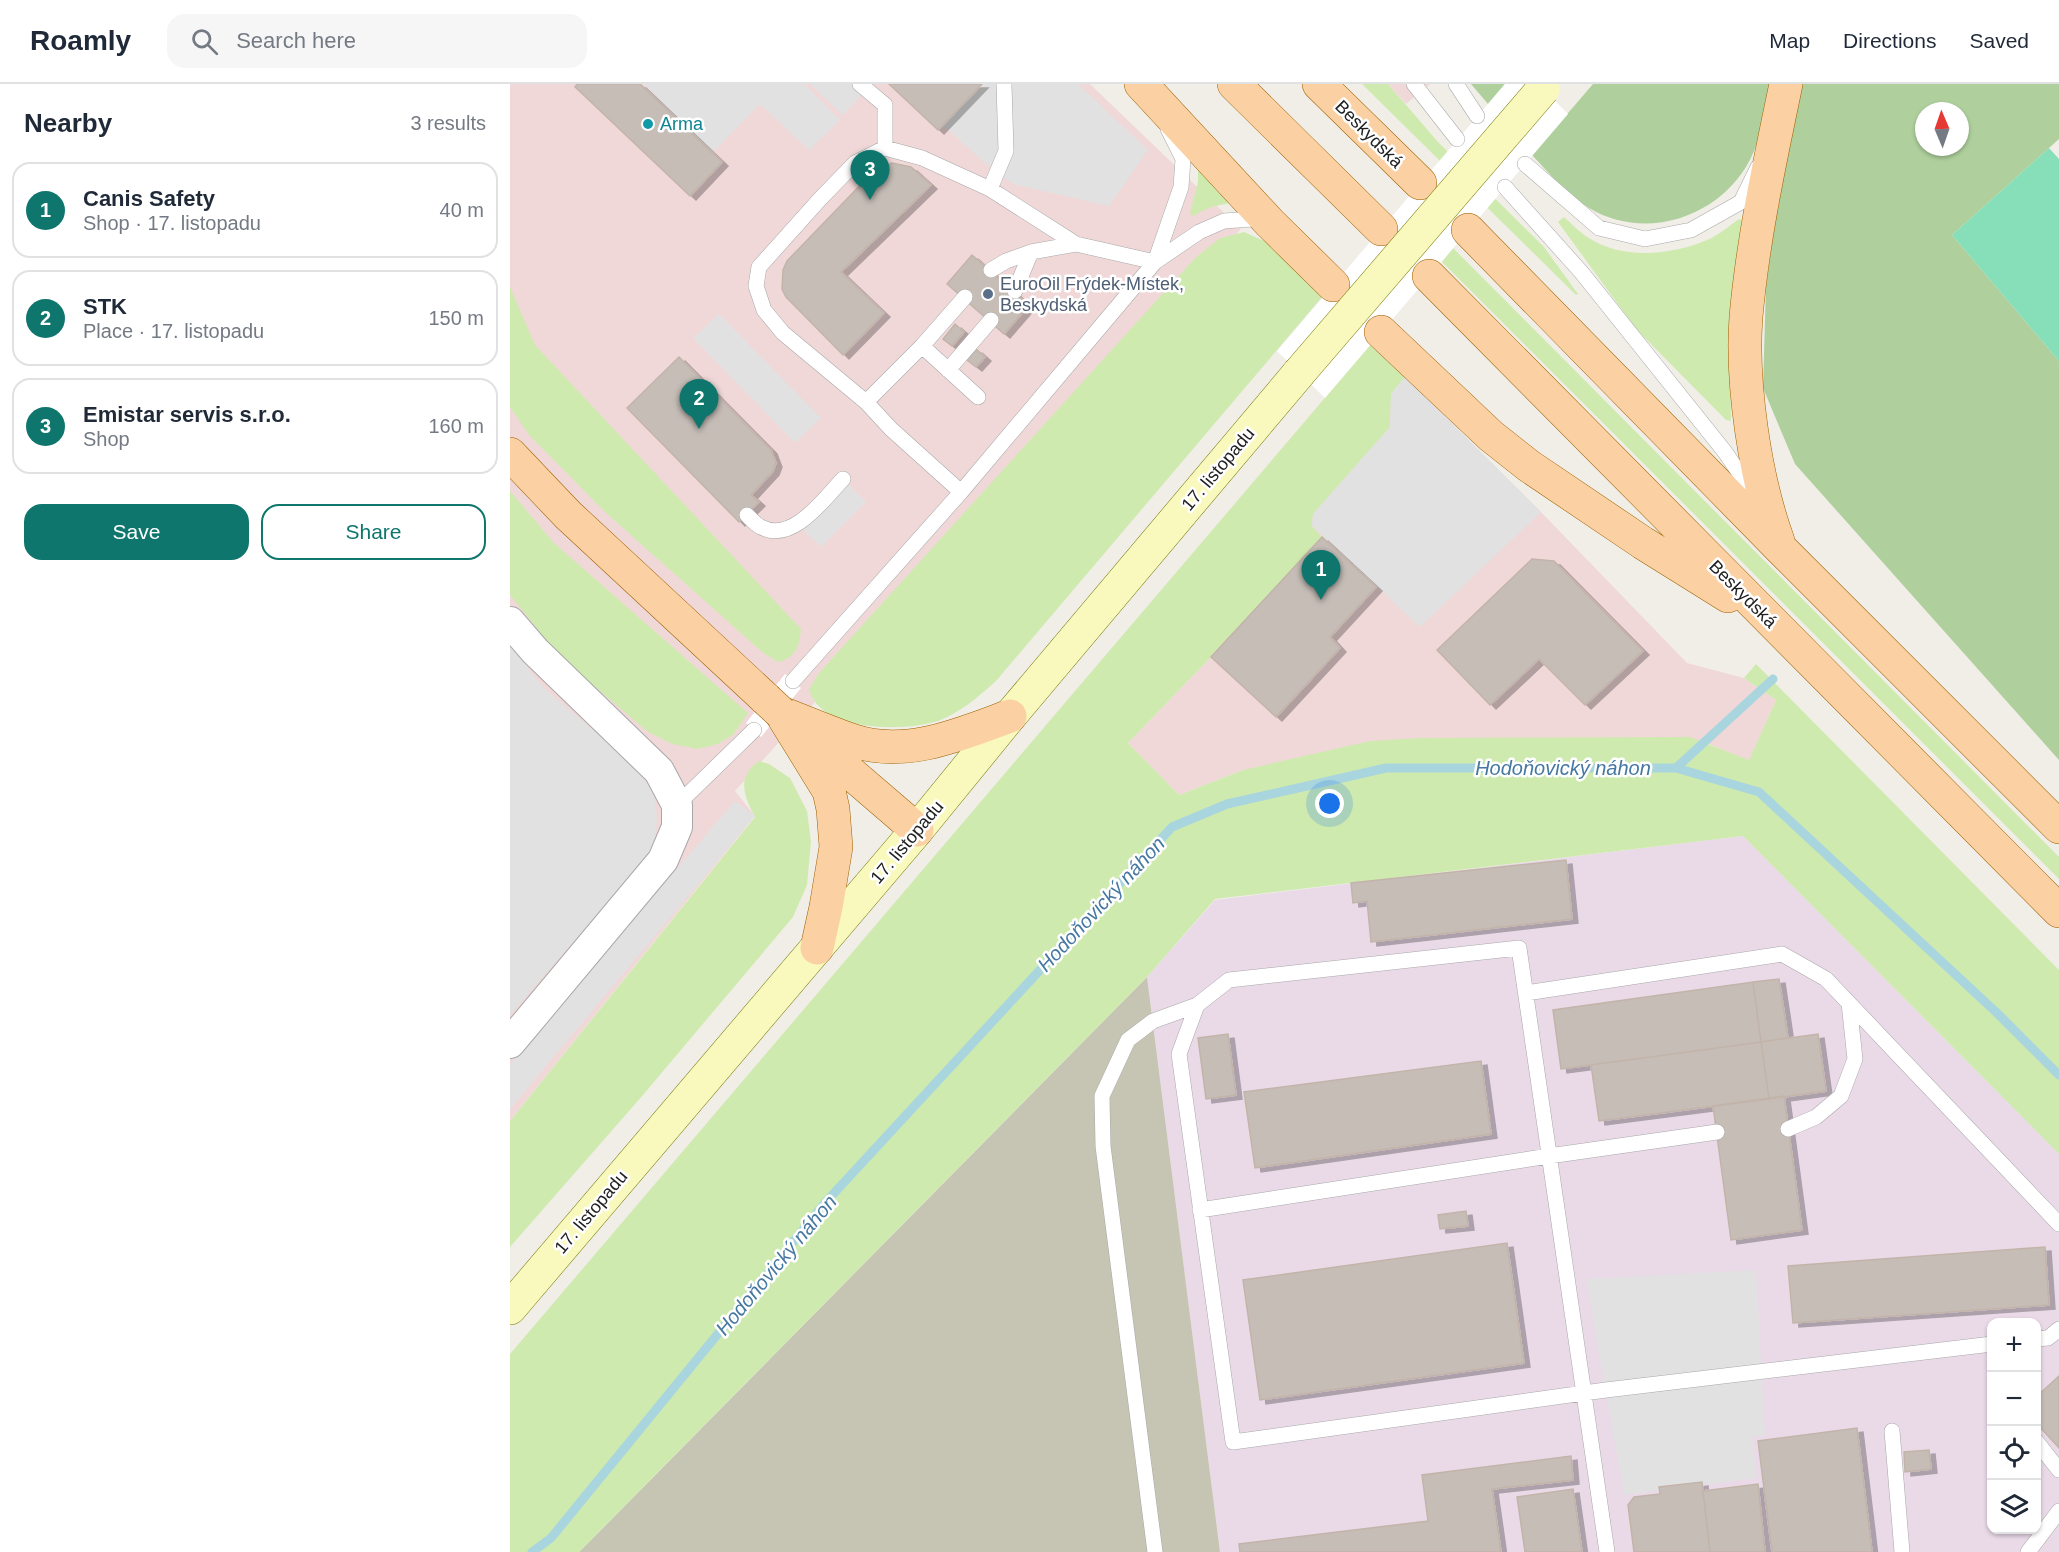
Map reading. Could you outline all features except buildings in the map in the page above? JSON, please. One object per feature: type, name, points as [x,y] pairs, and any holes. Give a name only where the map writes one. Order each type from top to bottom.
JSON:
[{"type":"main road","points":[[1138,84],[1270,224],[1333,285]]},
{"type":"main road","points":[[1234,84],[1381,229]]},
{"type":"main road","name":"Beskydská","points":[[1319,84],[1420,183]]},
{"type":"main road","points":[[1780,548],[1767,513],[1752,434],[1747,375],[1746,319],[1761,210],[1786,84]]},
{"type":"main road","name":"17. listopadu","points":[[510,1308],[917,830],[1299,373],[1545,87]]},
{"type":"main road","points":[[1468,230],[1780,548],[2059,827]]},
{"type":"main road","name":"Beskydská","points":[[1429,276],[2059,911]]},
{"type":"main road","points":[[1381,332],[1491,436],[1529,466],[1642,543],[1773,624]]},
{"type":"main road","points":[[510,454],[568,515],[773,706],[917,830]]},
{"type":"main road","points":[[773,706],[856,742],[879,746],[903,746],[950,738],[1010,716]]},
{"type":"main road","points":[[773,706],[828,791],[833,809],[836,847],[817,948]]},
{"type":"street","points":[[510,622],[535,651],[659,771],[677,805],[677,827],[663,860],[510,1043]]},
{"type":"lane","points":[[860,84],[885,105],[885,148]]},
{"type":"lane","points":[[990,189],[1006,151],[1004,84]]},
{"type":"lane","points":[[1138,84],[1163,120],[1183,159],[1181,187],[1155,262]]},
{"type":"lane","points":[[1414,84],[1457,139]]},
{"type":"lane","points":[[1456,84],[1477,116]]},
{"type":"lane","points":[[1525,164],[1599,228],[1645,239],[1691,230],[1741,202],[1776,130]]},
{"type":"lane","points":[[961,492],[891,429],[866,402],[783,333],[764,310],[756,286],[759,267],[820,198],[855,164],[885,148],[922,158],[990,189],[1076,244],[1155,262]]},
{"type":"lane","points":[[1505,187],[1582,273],[1634,340],[1670,381],[1725,452],[1767,513]]},
{"type":"lane","points":[[794,681],[961,492],[1155,262],[1198,232],[1224,221],[1252,219],[1270,224]]},
{"type":"lane","points":[[991,270],[1006,261],[1031,252],[1076,244]]},
{"type":"lane","points":[[1015,291],[1031,252]]},
{"type":"lane","points":[[866,402],[922,346],[965,297]]},
{"type":"lane","points":[[948,370],[991,320]]},
{"type":"lane","points":[[922,346],[978,398]]},
{"type":"lane","points":[[747,515],[761,528],[779,531],[798,525],[843,479]]},
{"type":"lane","points":[[677,805],[754,730]]},
{"type":"lane","points":[[1155,1552],[1102,1146],[1102,1096],[1128,1040],[1153,1021],[1197,1005],[1229,980],[1519,948],[1606,1552]]},
{"type":"lane","points":[[1526,993],[1782,954],[1826,979],[2059,1224]]},
{"type":"lane","points":[[1788,1129],[1816,1117],[1841,1096],[1855,1059],[1849,1003]]},
{"type":"lane","points":[[1197,1005],[1179,1054],[1233,1442],[1584,1393],[1987,1345]]},
{"type":"lane","points":[[1200,1210],[1717,1132]]},
{"type":"lane","points":[[2041,1339],[2048,1338],[2059,1329]]},
{"type":"lane","points":[[1892,1431],[1902,1552]]},
{"type":"lane","points":[[2041,1446],[2059,1470]]},
{"type":"lane","points":[[2028,1552],[2059,1511]]},
{"type":"shaded area","points":[[510,84],[1090,84],[1241,229],[735,791],[755,816],[510,1121]]},
{"type":"shaded area","points":[[643,84],[804,84],[840,120],[809,150],[760,104],[713,152]]},
{"type":"shaded area","points":[[810,84],[860,84],[866,90],[843,115]]},
{"type":"shaded area","points":[[982,84],[1078,84],[1148,150],[1109,206],[1013,184],[986,164],[943,125]]},
{"type":"shaded area","points":[[1388,84],[1430,84],[1406,104]]},
{"type":"shaded area","points":[[719,314],[821,418],[795,443],[693,338]]},
{"type":"shaded area","points":[[1405,377],[1541,512],[1687,663],[1744,678],[1776,700],[1749,761],[1704,742],[1252,769],[1243,770],[1179,795],[1128,743],[1211,657]]},
{"type":"shaded area","points":[[1405,377],[1541,512],[1420,627],[1312,526],[1313,514],[1390,427],[1391,394]]},
{"type":"shaded area","points":[[843,479],[866,502],[821,547],[798,525]]},
{"type":"shaded area","points":[[510,646],[544,688],[607,742],[643,778],[654,794],[657,818],[655,840],[649,854],[510,1015]]},
{"type":"shaded area","points":[[735,801],[755,816],[510,1109],[510,1064]]},
{"type":"shaded area","points":[[1743,836],[2059,1154],[2059,1552],[1220,1552],[1147,977],[1215,900]]},
{"type":"shaded area","points":[[1147,977],[1220,1552],[579,1552],[603,1528]]},
{"type":"shaded area","points":[[1756,1270],[1765,1435],[1752,1437],[1757,1478],[1624,1495],[1586,1279]]},
{"type":"green space","points":[[1362,84],[1388,84],[1438,142],[1544,247],[1578,294],[1576,295]]},
{"type":"green space","points":[[1471,84],[1505,84],[1488,104]]},
{"type":"green space","points":[[1593,84],[1769,84],[1762,126],[1754,151],[1742,173],[1726,192],[1706,206],[1684,217],[1661,222],[1636,223],[1612,218],[1581,203],[1559,184],[1532,155]]},
{"type":"green space","points":[[1800,84],[2059,84],[2059,139],[1952,235],[2059,361],[2059,760],[1795,464],[1763,388],[1766,285],[1782,174]]},
{"type":"green space","points":[[2049,148],[2059,159],[2059,361],[1952,235]]},
{"type":"green space","points":[[1198,164],[1235,202],[1211,207],[1192,216],[1190,213],[1198,182]]},
{"type":"green space","points":[[1564,217],[1582,234],[1602,245],[1617,250],[1648,253],[1694,245],[1716,236],[1739,219],[1742,220],[1730,360],[1731,421],[1726,420],[1636,329],[1558,222]]},
{"type":"green space","points":[[1244,232],[1273,245],[1322,297],[996,681],[962,709],[938,721],[923,725],[885,727],[864,725],[845,721],[829,714],[816,703],[809,689],[819,673],[1195,258],[1220,238]]},
{"type":"green space","points":[[1453,248],[2059,857],[2059,879],[1442,262]]},
{"type":"green space","points":[[510,287],[535,345],[801,629],[798,646],[789,658],[778,662],[762,652],[605,512],[529,435],[510,407]]},
{"type":"green space","points":[[1370,345],[1405,377],[1391,394],[1390,427],[1313,514],[1312,526],[1322,537],[1128,743],[1179,795],[1243,770],[1370,741],[1420,738],[1690,737],[1749,760],[1776,700],[1744,678],[1756,664],[2059,970],[2059,1154],[1743,836],[1215,899],[1147,977],[579,1552],[510,1552],[510,1354]]},
{"type":"green space","points":[[510,491],[554,543],[748,713],[733,735],[718,744],[698,749],[672,744],[648,732],[560,657],[510,595]]},
{"type":"green space","points":[[759,761],[769,764],[790,778],[807,811],[811,842],[807,885],[793,917],[643,1095],[510,1247],[510,1121],[755,817],[744,788],[747,774]]},
{"type":"pier","points":[[1505,84],[1538,84],[1568,114],[1325,398],[1277,351]]},
{"type":"pier","points":[[785,674],[801,688],[761,737],[746,723]]},
{"type":"waterway","points":[[1676,768],[1773,679]]},
{"type":"waterway","name":"Hodoňovický náhon","points":[[532,1552],[551,1538],[824,1204],[1172,827],[1227,804],[1386,768],[1676,768],[1759,792],[1997,1013],[2059,1075]]},
{"type":"place","name":"Arma","points":[[648,124]]},
{"type":"place","name":"Emistar servis s.r.o.","points":[[870,200]]},
{"type":"place","name":"EuroOil Frýdek-Místek, Beskydská","points":[[988,294]]},
{"type":"place","name":"STK","points":[[699,429]]},
{"type":"place","name":"Canis Safety","points":[[1321,600]]}]
